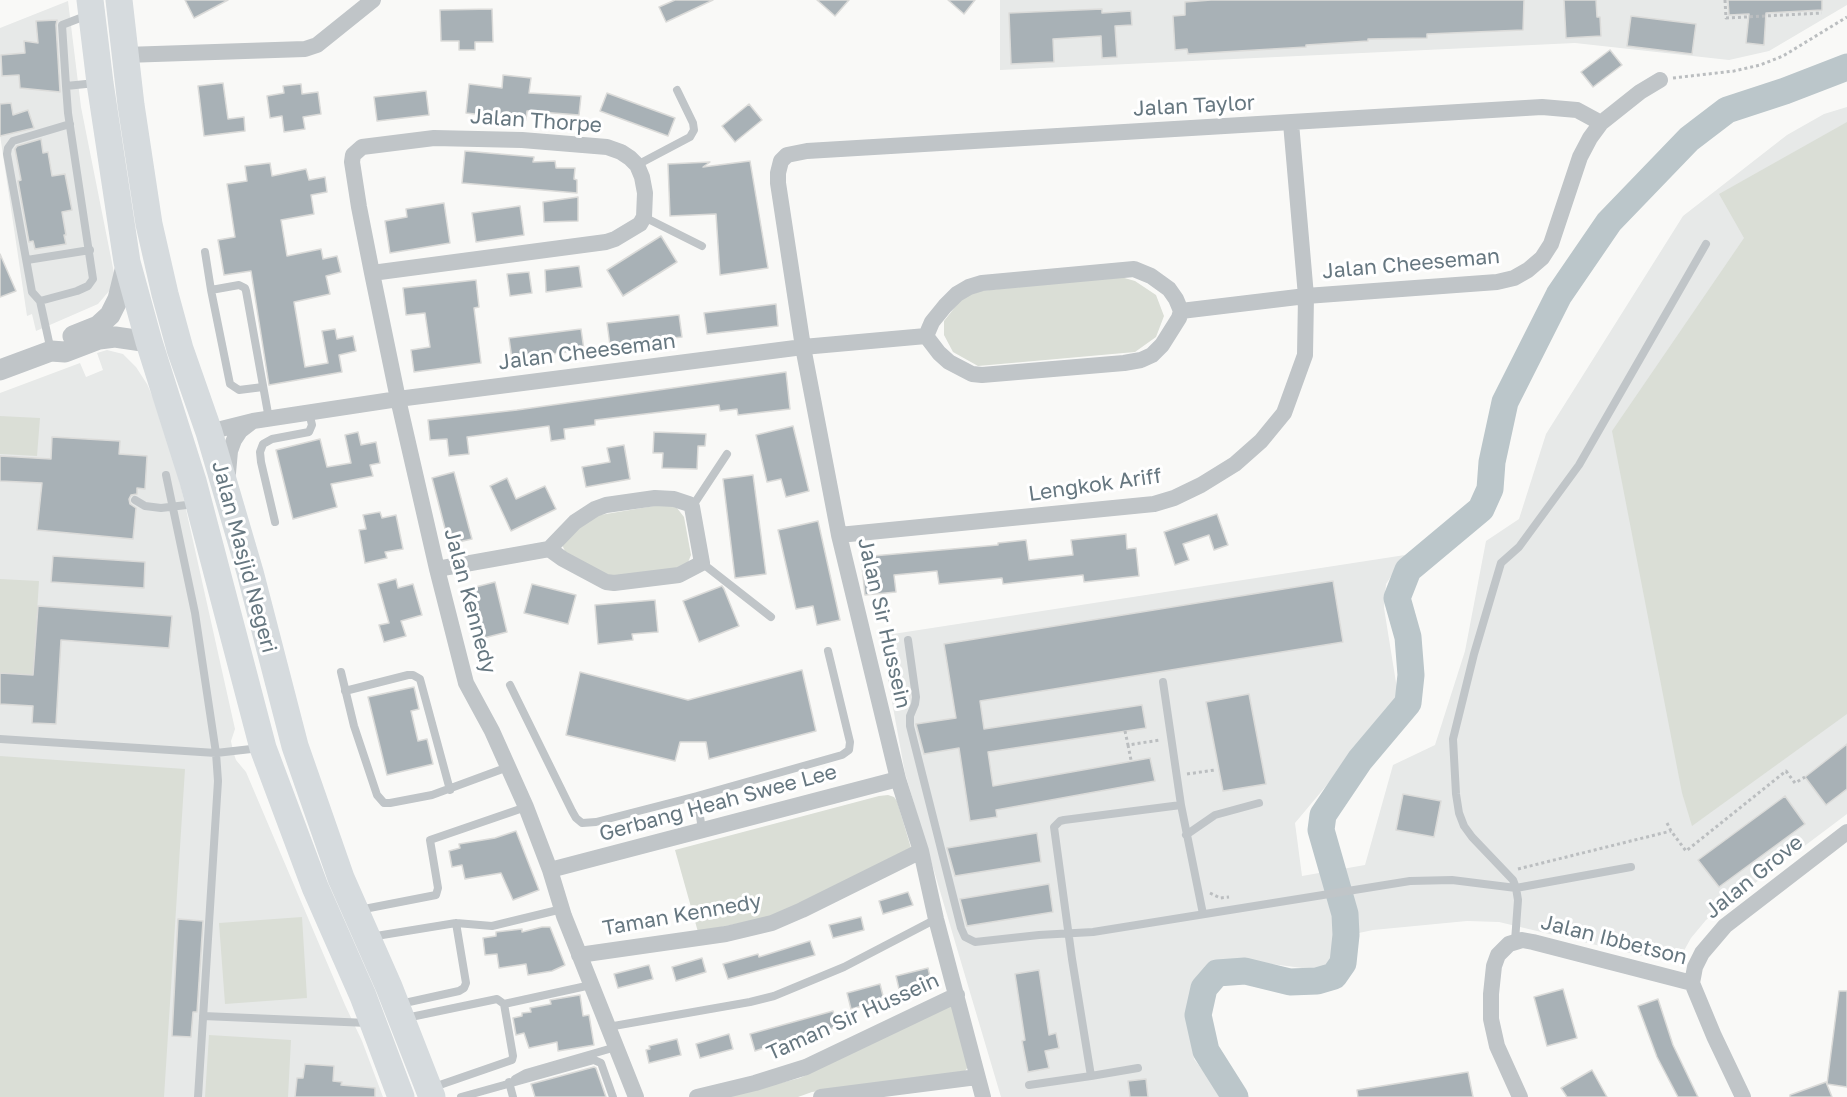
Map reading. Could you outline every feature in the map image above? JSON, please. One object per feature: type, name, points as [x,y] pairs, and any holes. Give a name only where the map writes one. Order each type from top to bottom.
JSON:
[{"type":"highway","name":"Jalan Masjid Negeri","points":[[119,0],[149,224],[180,349],[209,432],[250,572],[295,746],[337,867],[400,1012],[430,1093]]},
{"type":"highway","name":"Jalan Masjid Negeri","points":[[90,7],[126,262],[186,486],[269,768],[315,887],[363,996],[401,1097]]},
{"type":"highway","points":[[186,486],[201,442],[209,432]]},
{"type":"street","points":[[125,56],[305,49],[317,45],[373,0]]},
{"type":"street","name":"Jalan Cheeseman","points":[[1181,311],[1306,296],[1497,282],[1514,278],[1542,258],[1551,244],[1580,157],[1600,123],[1640,92],[1660,80]]},
{"type":"street","name":"Jalan Taylor","points":[[787,155],[818,150],[1542,107],[1577,110],[1600,123]]},
{"type":"street","name":"Lengkok Ariff","points":[[840,535],[1154,504],[1174,498],[1201,485],[1235,464],[1261,441],[1284,413],[1305,355],[1306,296],[1291,123]]},
{"type":"street","name":"Jalan Thorpe","points":[[352,162],[353,155],[362,147],[434,138],[522,140],[607,147],[621,152],[637,165]]},
{"type":"street","name":"Jalan Sir Hussein","points":[[787,155],[781,161],[777,173],[803,348],[840,535],[898,779],[921,851],[936,919],[983,1097]]},
{"type":"street","name":"Jalan Kennedy","points":[[352,162],[398,399],[466,683],[526,807],[579,955],[636,1097]]},
{"type":"street","points":[[372,273],[606,242],[622,236],[640,224],[644,218],[645,193],[637,165]]},
{"type":"street","points":[[51,351],[61,341],[98,326],[110,315],[118,299],[126,262]]},
{"type":"street","points":[[1134,269],[1151,276],[1169,289],[1181,311],[1162,345],[1152,355],[1124,363],[972,374],[939,353],[926,336],[938,314],[957,294],[969,287],[1029,279],[1134,269]]},
{"type":"street","name":"Jalan Cheeseman","points":[[209,432],[261,420],[398,399],[803,348],[926,336]]},
{"type":"street","points":[[0,370],[51,351],[65,352],[99,339],[115,337],[149,342]]},
{"type":"street","points":[[227,493],[230,451],[240,431],[261,420]]},
{"type":"street","points":[[437,569],[549,549],[575,522],[595,509],[606,505],[655,498],[674,499],[692,507],[702,563],[679,575],[614,583],[606,582],[562,559],[549,549]]},
{"type":"street","name":"Gerbang Heah Swee Lee","points":[[550,870],[898,779]]},
{"type":"street","name":"Jalan Grove","points":[[1692,982],[1695,967],[1702,953],[1725,926],[1847,832]]},
{"type":"street","name":"Taman Kennedy","points":[[579,955],[726,934],[772,923],[921,851]]},
{"type":"street","name":"Jalan Ibbetson","points":[[1520,1097],[1497,1046],[1491,1019],[1494,966],[1503,948],[1522,940],[1692,982]]},
{"type":"street","points":[[1692,982],[1743,1097]]},
{"type":"street","name":"Taman Sir Hussein","points":[[697,1097],[755,1083],[806,1067],[957,995]]},
{"type":"street","points":[[821,1097],[978,1077]]},
{"type":"lane","points":[[40,301],[77,291],[91,283],[94,274],[70,124],[62,26],[90,7]]},
{"type":"lane","points":[[66,86],[99,83]]},
{"type":"lane","points":[[637,165],[690,137],[694,130],[693,123],[677,90]]},
{"type":"lane","points":[[51,351],[40,301],[32,292],[22,244],[8,148],[13,141],[70,124]]},
{"type":"lane","points":[[644,218],[702,246]]},
{"type":"lane","points":[[1515,941],[1518,900],[1513,880],[1472,837],[1459,813],[1453,739],[1466,686],[1501,563],[1519,547],[1579,465],[1706,244]]},
{"type":"lane","points":[[27,260],[90,250]]},
{"type":"lane","points":[[205,252],[230,384],[238,390],[263,387]]},
{"type":"lane","points":[[211,290],[239,285],[245,288],[263,387],[261,420]]},
{"type":"lane","points":[[275,522],[260,452],[263,444],[272,439],[309,432],[312,425],[309,412]]},
{"type":"lane","points":[[692,507],[728,454]]},
{"type":"lane","points":[[186,486],[172,507],[195,613],[216,753],[218,781],[198,1097]]},
{"type":"lane","points":[[172,507],[186,486]]},
{"type":"lane","points":[[135,500],[145,506],[172,507]]},
{"type":"lane","points":[[702,563],[771,617]]},
{"type":"lane","points":[[908,640],[916,697],[910,716],[910,726],[961,928],[965,937],[975,942],[1093,932],[1363,888],[1430,880],[1452,880],[1516,888],[1631,867]]},
{"type":"lane","points":[[510,685],[576,818],[582,823],[596,822],[698,796],[846,753],[850,742],[828,651]]},
{"type":"lane","points":[[341,672],[354,726],[380,800],[390,803],[432,795],[508,767]]},
{"type":"lane","points":[[345,691],[408,675],[420,679],[450,790]]},
{"type":"lane","points":[[1163,682],[1186,835],[1203,914]]},
{"type":"lane","points":[[0,739],[216,753],[263,748]]},
{"type":"lane","points":[[698,796],[702,830]]},
{"type":"lane","points":[[1186,835],[1215,814],[1259,803]]},
{"type":"lane","points":[[1091,1076],[1054,827],[1065,820],[1181,805]]},
{"type":"lane","points":[[354,910],[436,895],[438,888],[430,840],[526,807]]},
{"type":"lane","points":[[367,938],[456,923],[492,927],[562,909]]},
{"type":"lane","points":[[608,1028],[774,996],[844,967],[936,919]]},
{"type":"lane","points":[[400,1012],[464,988],[466,983],[456,923]]},
{"type":"lane","points":[[504,1004],[591,985]]},
{"type":"lane","points":[[400,1012],[497,999],[504,1004],[512,1060],[430,1093]]},
{"type":"lane","points":[[203,1017],[373,1023]]},
{"type":"lane","points":[[509,1082],[526,1073],[616,1047]]},
{"type":"lane","points":[[465,1096],[594,1060],[601,1062],[613,1097]]},
{"type":"lane","points":[[1029,1085],[1138,1068]]},
{"type":"lane","points":[[509,1082],[513,1097]]},
{"type":"path","points":[[1725,0],[1726,18],[1822,13]]},
{"type":"path","points":[[1660,80],[1760,65],[1783,56],[1847,17]]},
{"type":"path","points":[[1128,745],[1131,760]]},
{"type":"path","points":[[1182,775],[1215,770]]},
{"type":"path","points":[[1667,823],[1686,851],[1786,771],[1795,783],[1804,777]]},
{"type":"path","points":[[1506,872],[1671,831]]},
{"type":"shaded area","points":[[1000,0],[1847,0],[1847,5],[1769,51],[1729,60],[1575,43],[1000,70]]},
{"type":"shaded area","points":[[68,1],[81,107],[116,283],[98,304],[36,331],[32,314],[27,316],[0,135],[0,28]]},
{"type":"shaded area","points":[[1847,107],[1847,814],[1706,920],[1691,938],[1681,956],[1668,962],[1499,922],[1467,921],[1373,930],[1335,938],[1329,965],[1318,970],[1240,960],[1221,961],[1196,978],[1188,1015],[1194,1059],[1223,1097],[1001,1097],[905,773],[880,636],[1405,555],[1386,584],[1384,608],[1398,695],[1383,718],[1295,823],[1302,876],[1365,865],[1393,765],[1435,745],[1465,651],[1486,541],[1519,519],[1546,434],[1683,216],[1787,135],[1824,114]]},
{"type":"shaded area","points":[[1847,122],[1847,714],[1692,826],[1682,793],[1612,431],[1744,238],[1719,194]]},
{"type":"shaded area","points":[[1121,277],[1135,281],[1156,295],[1164,316],[1156,337],[1135,352],[978,366],[953,352],[944,335],[944,321],[963,297],[979,291]]},
{"type":"shaded area","points":[[107,350],[123,354],[136,367],[147,384],[165,425],[235,729],[231,741],[233,751],[236,760],[246,772],[362,1041],[383,1097],[0,1097],[0,393],[80,363],[86,377],[103,370],[97,353]]},
{"type":"shaded area","points":[[0,416],[40,418],[37,456],[0,454]]},
{"type":"shaded area","points":[[666,504],[677,508],[684,517],[691,555],[687,565],[674,569],[610,576],[566,553],[562,545],[564,540],[594,516]]},
{"type":"shaded area","points":[[0,579],[39,581],[33,675],[0,673]]},
{"type":"shaded area","points":[[0,756],[185,769],[164,1097],[0,1097]]},
{"type":"shaded area","points":[[888,795],[897,801],[911,848],[778,915],[698,932],[675,850]]},
{"type":"shaded area","points":[[302,917],[307,998],[225,1004],[219,923]]},
{"type":"shaded area","points":[[950,1006],[954,1008],[968,1067],[965,1071],[812,1092],[798,1097],[725,1097],[800,1078]]},
{"type":"shaded area","points":[[209,1035],[291,1040],[288,1097],[205,1097]]},
{"type":"building","points":[[185,0],[228,0],[194,18]]},
{"type":"building","points":[[675,0],[713,0],[666,22],[659,7]]},
{"type":"building","points":[[817,0],[849,0],[835,16]]},
{"type":"building","points":[[948,0],[975,0],[964,14]]},
{"type":"building","points":[[1211,0],[1524,0],[1523,30],[1427,34],[1427,38],[1368,39],[1368,41],[1306,45],[1306,47],[1188,54],[1187,49],[1175,50],[1173,16],[1185,15],[1185,2]]},
{"type":"building","points":[[1564,0],[1596,0],[1601,36],[1566,38]]},
{"type":"building","points":[[1728,0],[1822,0],[1822,10],[1766,13],[1764,45],[1746,43],[1749,14],[1729,15]]},
{"type":"building","points":[[492,9],[493,42],[475,42],[475,50],[459,50],[459,41],[441,41],[440,10]]},
{"type":"building","points":[[1102,9],[1102,13],[1131,11],[1132,25],[1115,26],[1117,57],[1102,58],[1101,36],[1053,39],[1054,62],[1011,64],[1009,13]]},
{"type":"building","points":[[1631,16],[1696,24],[1692,54],[1627,46]]},
{"type":"building","points":[[57,20],[60,92],[20,88],[19,75],[2,76],[1,55],[25,53],[24,41],[38,43],[36,21]]},
{"type":"building","points":[[1610,50],[1622,65],[1593,87],[1581,72]]},
{"type":"building","points":[[503,75],[531,78],[529,93],[581,96],[579,115],[527,111],[526,120],[466,113],[469,84],[502,88]]},
{"type":"building","points":[[223,83],[228,119],[244,117],[245,131],[204,136],[198,86]]},
{"type":"building","points":[[301,84],[302,94],[318,92],[321,114],[303,117],[305,129],[284,132],[282,116],[270,118],[267,96],[284,93],[283,86]]},
{"type":"building","points":[[426,91],[429,115],[377,121],[374,97]]},
{"type":"building","points":[[607,93],[675,118],[668,136],[600,111]]},
{"type":"building","points":[[11,103],[13,115],[28,110],[34,128],[0,136],[0,104]]},
{"type":"building","points":[[749,104],[762,120],[735,142],[722,126]]},
{"type":"building","points":[[41,139],[43,153],[48,152],[52,176],[65,174],[72,210],[62,212],[66,244],[35,249],[33,241],[29,242],[15,149],[17,146]]},
{"type":"building","points":[[465,151],[534,157],[533,162],[555,161],[556,168],[575,168],[574,179],[577,180],[577,193],[462,183]]},
{"type":"building","points":[[750,161],[768,268],[720,275],[716,214],[670,216],[668,164],[710,162],[703,167]]},
{"type":"building","points":[[270,163],[272,176],[306,169],[309,180],[325,177],[327,192],[311,195],[314,214],[281,220],[287,256],[321,249],[323,259],[337,256],[341,272],[326,276],[330,294],[294,302],[305,367],[328,363],[322,331],[335,329],[337,339],[353,336],[356,351],[339,355],[342,372],[269,385],[251,271],[224,275],[218,240],[235,237],[227,184],[247,181],[245,166]]},
{"type":"building","points":[[578,197],[578,221],[544,222],[543,202]]},
{"type":"building","points":[[444,203],[450,243],[390,253],[385,221],[407,217],[406,209]]},
{"type":"building","points":[[520,206],[524,235],[476,242],[472,213]]},
{"type":"building","points":[[661,236],[677,262],[623,296],[607,270]]},
{"type":"building","points":[[0,254],[16,291],[0,297]]},
{"type":"building","points":[[579,266],[582,287],[546,292],[545,270]]},
{"type":"building","points":[[529,272],[532,293],[510,296],[507,274]]},
{"type":"building","points":[[476,280],[479,307],[474,308],[481,363],[414,372],[411,350],[430,347],[425,313],[406,315],[403,288]]},
{"type":"building","points":[[776,304],[778,326],[707,334],[704,313]]},
{"type":"building","points":[[679,315],[682,337],[610,345],[607,323]]},
{"type":"building","points":[[581,329],[584,350],[512,359],[509,338]]},
{"type":"building","points":[[786,372],[790,409],[738,415],[737,409],[720,411],[719,405],[595,420],[595,425],[564,429],[565,439],[551,441],[549,426],[467,437],[469,454],[449,456],[447,439],[430,440],[428,420],[517,410]]},
{"type":"building","points":[[793,426],[809,491],[786,497],[781,479],[767,482],[756,435]]},
{"type":"building","points":[[358,432],[361,445],[376,442],[380,463],[370,465],[373,476],[331,484],[337,507],[293,519],[276,450],[320,439],[327,467],[351,463],[345,435]]},
{"type":"building","points":[[654,432],[706,434],[705,446],[698,446],[697,469],[662,468],[663,453],[653,453]]},
{"type":"building","points":[[52,437],[120,441],[119,454],[147,456],[145,489],[137,488],[137,494],[131,495],[129,499],[130,504],[136,508],[133,539],[37,530],[42,483],[0,481],[0,456],[51,459]]},
{"type":"building","points":[[624,445],[630,479],[586,487],[582,467],[610,462],[607,448]]},
{"type":"building","points":[[454,472],[472,539],[449,544],[432,478]]},
{"type":"building","points":[[753,475],[766,574],[735,578],[723,479]]},
{"type":"building","points":[[507,478],[516,499],[545,486],[556,509],[511,531],[490,486]]},
{"type":"building","points":[[380,512],[382,518],[396,515],[403,549],[385,552],[387,558],[365,563],[359,530],[366,529],[363,515]]},
{"type":"building","points":[[1217,514],[1228,545],[1214,550],[1209,535],[1183,544],[1189,560],[1175,565],[1164,532]]},
{"type":"building","points":[[818,521],[840,620],[817,625],[813,606],[796,609],[778,530]]},
{"type":"building","points":[[1126,534],[1127,549],[1136,548],[1139,576],[1084,582],[1083,575],[1003,584],[1002,578],[939,584],[937,571],[894,575],[896,592],[865,595],[861,557],[998,545],[998,543],[1026,540],[1029,560],[1073,555],[1071,540]]},
{"type":"building","points":[[53,556],[145,562],[144,588],[51,582]]},
{"type":"building","points":[[396,579],[398,588],[413,584],[422,615],[401,621],[406,636],[384,642],[379,625],[389,623],[378,584]]},
{"type":"building","points":[[1333,581],[1343,642],[980,701],[984,729],[1142,705],[1146,728],[988,752],[993,786],[1150,758],[1155,781],[996,810],[997,817],[970,821],[959,748],[924,754],[916,724],[956,718],[944,644]]},
{"type":"building","points":[[495,582],[507,632],[476,640],[464,590]]},
{"type":"building","points":[[532,584],[576,595],[568,624],[524,613]]},
{"type":"building","points":[[722,586],[739,626],[699,642],[683,601]]},
{"type":"building","points":[[655,600],[658,632],[632,634],[633,640],[598,644],[595,605]]},
{"type":"building","points":[[38,606],[172,616],[169,648],[61,640],[56,724],[32,723],[33,706],[0,704],[0,673],[33,675]]},
{"type":"building","points":[[802,670],[816,731],[709,759],[706,742],[680,742],[675,761],[566,735],[580,672],[688,700]]},
{"type":"building","points":[[414,687],[419,709],[411,711],[418,741],[427,739],[433,764],[387,775],[368,697]]},
{"type":"building","points":[[1249,694],[1266,784],[1223,791],[1206,702]]},
{"type":"building","points":[[1847,744],[1847,789],[1826,805],[1805,777]]},
{"type":"building","points":[[1403,794],[1441,801],[1434,837],[1396,830]]},
{"type":"building","points":[[1785,796],[1805,824],[1719,887],[1698,860]]},
{"type":"building","points":[[516,831],[539,890],[513,900],[501,873],[465,879],[462,865],[452,867],[449,851],[460,848],[459,844],[495,838]]},
{"type":"building","points":[[1037,833],[1041,862],[955,876],[947,848]]},
{"type":"building","points":[[1049,884],[1053,912],[967,926],[960,899]]},
{"type":"building","points":[[908,892],[913,905],[883,914],[879,901]]},
{"type":"building","points":[[861,917],[864,930],[833,938],[829,925]]},
{"type":"building","points":[[178,919],[203,921],[197,1012],[193,1012],[191,1037],[172,1036]]},
{"type":"building","points":[[550,927],[565,965],[552,971],[528,975],[526,964],[499,968],[497,954],[485,955],[483,938],[496,936],[496,932],[522,929],[522,932]]},
{"type":"building","points":[[810,941],[815,955],[728,979],[723,964],[758,954],[759,957]]},
{"type":"building","points":[[702,958],[706,972],[676,981],[672,967]]},
{"type":"building","points":[[649,965],[653,979],[618,988],[614,974]]},
{"type":"building","points":[[928,968],[931,981],[899,989],[896,976]]},
{"type":"building","points":[[1039,970],[1049,1035],[1056,1033],[1059,1048],[1045,1051],[1049,1068],[1028,1072],[1022,1041],[1025,1040],[1015,974]]},
{"type":"building","points":[[880,984],[884,1000],[851,1009],[847,993]]},
{"type":"building","points":[[1563,989],[1577,1038],[1547,1046],[1534,997]]},
{"type":"building","points":[[1839,991],[1847,991],[1847,1087],[1827,1084]]},
{"type":"building","points":[[580,995],[583,1016],[589,1015],[594,1045],[558,1051],[557,1042],[529,1048],[524,1033],[516,1035],[513,1018],[522,1016],[522,1013],[531,1012],[530,1008],[551,1004],[550,1000]]},
{"type":"building","points":[[1658,999],[1673,1045],[1698,1097],[1678,1097],[1657,1057],[1638,1006]]},
{"type":"building","points":[[833,1011],[837,1027],[755,1051],[750,1034]]},
{"type":"building","points":[[729,1034],[733,1049],[700,1058],[696,1044]]},
{"type":"building","points":[[677,1039],[681,1055],[649,1063],[646,1050],[650,1049],[649,1046]]},
{"type":"building","points":[[305,1064],[334,1066],[333,1081],[342,1082],[341,1085],[375,1088],[375,1097],[295,1097],[297,1078],[303,1078]]},
{"type":"building","points":[[594,1067],[606,1097],[535,1097],[531,1084]]},
{"type":"building","points":[[1592,1070],[1607,1097],[1567,1097],[1561,1088]]},
{"type":"building","points":[[1468,1072],[1473,1097],[1358,1097],[1357,1090]]},
{"type":"building","points":[[1146,1079],[1148,1097],[1130,1097],[1128,1081]]},
{"type":"building","points":[[1826,1082],[1832,1097],[1790,1097],[1790,1095]]},
{"type":"waterway","points":[[1235,1097],[1206,1051],[1198,1015],[1204,988],[1217,973],[1245,971],[1290,982],[1317,981],[1334,976],[1343,963],[1346,935],[1345,914],[1321,830],[1323,815],[1360,760],[1408,703],[1411,675],[1408,637],[1397,598],[1408,570],[1481,509],[1490,489],[1492,462],[1505,402],[1559,295],[1609,222],[1689,139],[1727,110],[1847,67]]}]
